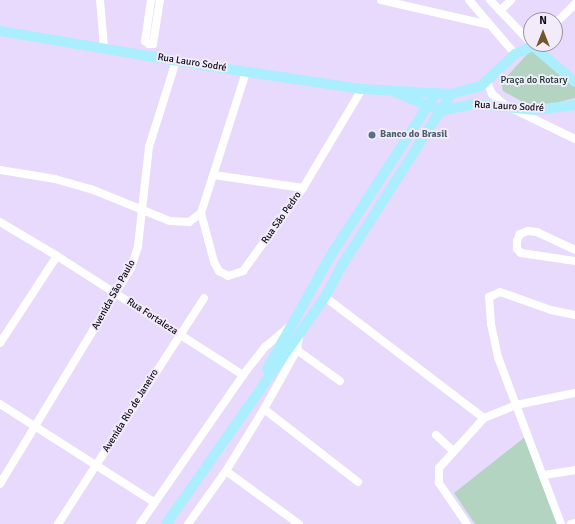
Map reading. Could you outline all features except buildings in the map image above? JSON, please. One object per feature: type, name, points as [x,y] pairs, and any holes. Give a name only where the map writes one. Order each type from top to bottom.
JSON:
[{"type":"main road","name":"Rua Lauro Sodré","points":[[0,30],[104,47],[176,61],[362,89],[385,88],[451,94],[472,90],[487,82],[515,54]]},
{"type":"main road","points":[[515,54],[523,50]]},
{"type":"main road","points":[[542,52],[575,82]]},
{"type":"main road","name":"Rua Lauro Sodré","points":[[385,88],[428,106],[444,110],[475,104],[505,105],[534,110],[575,105]]},
{"type":"main road","points":[[240,418],[331,255],[437,92]]},
{"type":"main road","points":[[166,524],[325,297],[344,262],[444,110],[451,94]]},
{"type":"main road","points":[[331,255],[344,262]]},
{"type":"street","points":[[100,0],[104,47]]},
{"type":"street","points":[[146,55],[148,44],[145,41],[150,0]]},
{"type":"street","points":[[148,44],[153,44],[160,0]]},
{"type":"street","points":[[381,0],[490,25]]},
{"type":"street","points":[[469,0],[515,54]]},
{"type":"street","points":[[490,0],[523,34]]},
{"type":"street","points":[[500,11],[511,0]]},
{"type":"street","points":[[563,16],[575,4]]},
{"type":"street","name":"Avenida São Paulo","points":[[0,484],[117,294],[136,257],[143,209],[148,147],[176,61]]},
{"type":"street","points":[[0,170],[55,179],[91,189],[170,221],[189,222],[201,214],[246,72]]},
{"type":"street","points":[[487,82],[492,94],[505,105],[575,139]]},
{"type":"street","name":"Rua São Pedro","points":[[201,214],[214,262],[223,275],[236,275],[249,265],[303,188],[362,89]]},
{"type":"street","points":[[214,175],[303,188]]},
{"type":"street","name":"Rua Fortaleza","points":[[0,222],[40,248],[57,256],[243,375]]},
{"type":"street","points":[[575,250],[537,232],[524,232],[517,241],[517,248],[521,253],[575,261]]},
{"type":"street","points":[[0,343],[57,256]]},
{"type":"street","points":[[561,524],[544,475],[498,357],[491,324],[490,297],[500,292],[551,310],[575,315]]},
{"type":"street","points":[[325,297],[484,418]]},
{"type":"street","name":"Avenida Rio de Janeiro","points":[[58,524],[204,298]]},
{"type":"street","points":[[140,524],[243,375],[265,347],[291,325],[300,332],[297,350],[264,409],[226,471],[188,524]]},
{"type":"street","points":[[297,350],[340,381]]},
{"type":"street","points":[[468,524],[437,479],[439,468],[484,418],[516,405],[575,393]]},
{"type":"street","points":[[0,404],[154,502]]},
{"type":"street","points":[[264,409],[358,482]]},
{"type":"street","points":[[436,435],[453,451]]},
{"type":"street","points":[[544,475],[575,470]]},
{"type":"street","points":[[226,471],[298,524]]},
{"type":"street","points":[[571,524],[575,523]]},
{"type":"green space","name":"Praça do Rotary","points":[[529,52],[534,52],[575,85],[575,98],[539,107],[530,106],[503,91],[501,83]]},
{"type":"green space","points":[[525,437],[558,524],[475,524],[454,493]]},
{"type":"place","name":"Banco do Brasil","points":[[372,135]]}]
